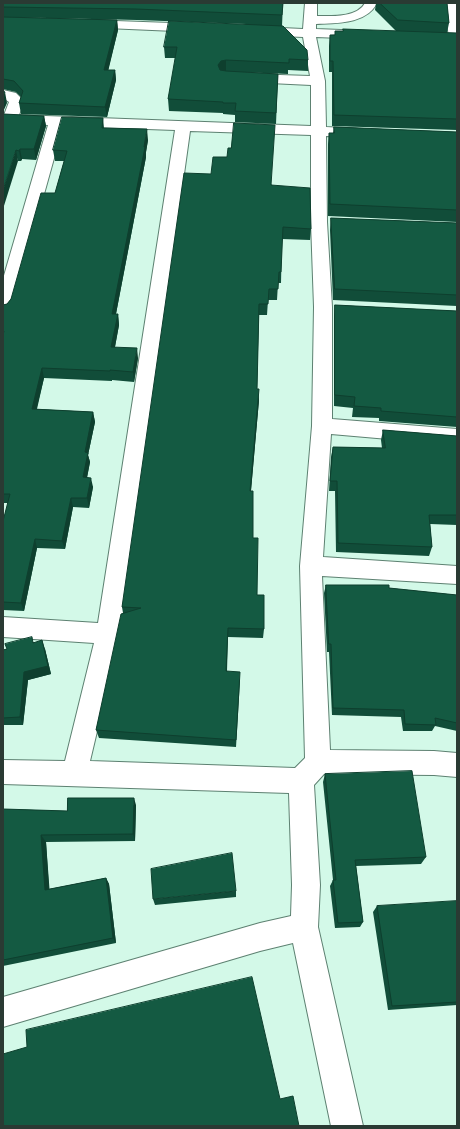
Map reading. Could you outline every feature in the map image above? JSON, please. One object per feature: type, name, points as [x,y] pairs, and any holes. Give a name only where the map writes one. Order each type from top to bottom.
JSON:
[{"type":"street","points":[[311,3],[309,27],[318,80],[317,131],[326,222],[331,307],[311,566],[309,772],[304,927],[347,1126]]},
{"type":"street","points":[[247,30],[309,27],[354,17],[366,12],[371,3]]},
{"type":"street","points":[[441,38],[457,39],[451,3]]},
{"type":"street","points":[[77,23],[208,28]]},
{"type":"street","points":[[309,27],[379,36]]},
{"type":"street","points":[[234,78],[318,80]]},
{"type":"street","points":[[3,94],[11,96],[17,100],[6,119],[379,134]]},
{"type":"street","points":[[3,309],[57,120]]},
{"type":"street","points":[[75,773],[108,634],[183,126]]},
{"type":"street","points":[[322,426],[457,437]]},
{"type":"street","points":[[311,566],[457,575]]},
{"type":"street","points":[[3,627],[108,634]]},
{"type":"street","points":[[3,772],[309,772],[434,763],[457,765]]},
{"type":"street","points":[[3,1012],[260,937],[304,927]]},
{"type":"building","points":[[3,3],[283,3],[282,15],[136,9],[3,7]]},
{"type":"building","points":[[380,3],[447,3],[449,23],[398,20]]},
{"type":"building","points":[[3,17],[117,20],[104,70],[115,70],[105,107],[19,103],[23,91],[14,81],[3,79]]},
{"type":"building","points":[[169,21],[283,26],[307,50],[308,60],[289,59],[289,63],[226,60],[221,61],[218,65],[220,70],[226,71],[278,74],[276,113],[235,111],[236,103],[168,99],[177,47],[164,47]]},
{"type":"building","points":[[343,29],[457,33],[457,119],[334,115],[333,61],[330,61],[330,35],[335,35],[335,31],[343,31]]},
{"type":"building","points":[[3,114],[44,116],[34,149],[16,150],[3,190]]},
{"type":"building","points":[[62,117],[103,118],[102,128],[147,129],[145,147],[112,314],[118,314],[111,347],[137,348],[133,372],[42,368],[32,409],[93,412],[85,452],[88,453],[83,477],[91,478],[87,498],[71,498],[62,541],[35,539],[21,603],[3,602],[3,521],[10,494],[3,494],[3,305],[7,304],[11,299],[41,193],[55,193],[67,151],[53,150]]},
{"type":"building","points":[[234,123],[275,125],[271,185],[310,188],[311,229],[283,227],[281,272],[279,272],[278,289],[269,289],[268,304],[259,304],[257,389],[259,389],[250,491],[253,491],[253,538],[258,538],[257,595],[264,595],[264,629],[228,628],[226,671],[240,672],[236,740],[96,730],[121,614],[141,608],[122,607],[184,173],[211,174],[213,157],[227,157],[228,148],[231,148]]},
{"type":"building","points":[[334,127],[457,132],[457,210],[330,204],[329,133],[334,133]]},
{"type":"building","points":[[331,218],[457,223],[457,295],[335,289]]},
{"type":"building","points":[[335,305],[457,311],[457,417],[381,411],[381,408],[354,406],[355,397],[335,395]]},
{"type":"building","points":[[383,430],[457,436],[457,515],[429,515],[432,547],[338,543],[337,481],[330,481],[333,447],[385,448]]},
{"type":"building","points":[[326,585],[389,585],[389,588],[457,595],[457,723],[435,718],[436,725],[405,724],[404,710],[333,708],[331,644],[329,644]]},
{"type":"building","points":[[32,637],[33,643],[42,640],[48,666],[24,672],[20,717],[3,718],[3,650],[7,649],[5,644]]},
{"type":"building","points":[[412,771],[426,857],[355,860],[363,922],[338,923],[333,880],[336,880],[325,774]]},
{"type":"building","points":[[68,798],[134,798],[133,834],[41,835],[45,890],[106,878],[113,938],[3,960],[3,809],[67,811]]},
{"type":"building","points":[[232,853],[236,891],[153,899],[151,869]]},
{"type":"building","points":[[457,901],[457,1002],[392,1006],[377,906]]},
{"type":"building","points":[[252,977],[280,1099],[293,1096],[299,1126],[3,1126],[3,1054],[27,1047],[26,1030]]}]
